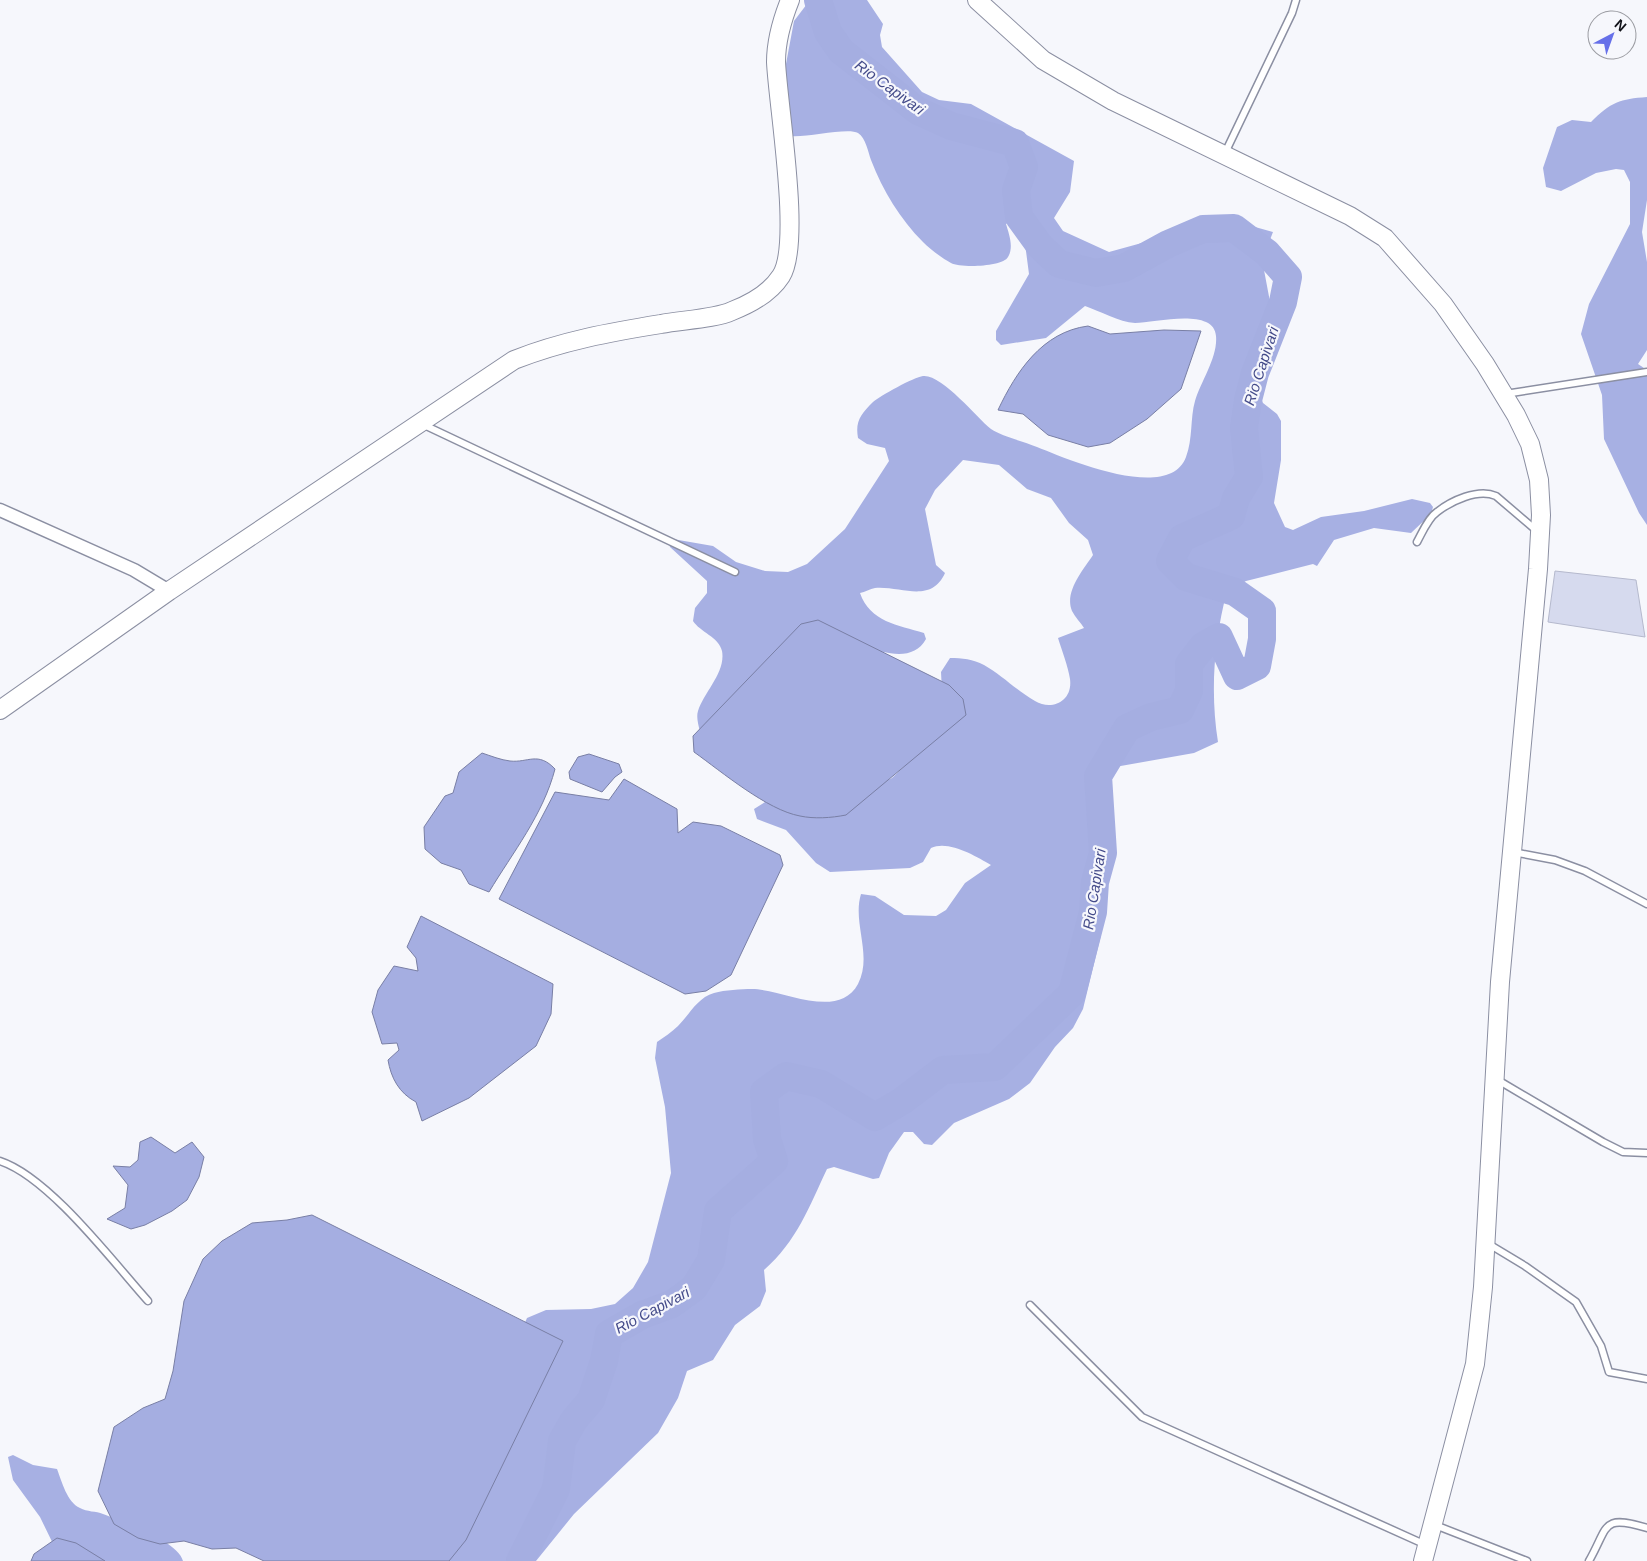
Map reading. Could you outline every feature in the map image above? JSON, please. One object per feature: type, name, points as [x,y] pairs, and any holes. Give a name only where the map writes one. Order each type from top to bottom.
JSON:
[{"type":"main road","points":[[0,710],[169,591],[514,360],[549,346],[617,331],[731,312],[762,296],[781,276],[788,257],[789,205],[776,61],[779,27],[790,0]]},
{"type":"main road","points":[[977,0],[1044,60],[1113,101],[1350,216],[1384,238],[1443,304],[1504,394],[1530,444],[1539,480],[1541,515],[1538,569],[1500,982],[1486,1242],[1475,1364],[1425,1553]]},
{"type":"street","points":[[0,510],[134,570],[169,591]]},
{"type":"lane","points":[[1225,155],[1292,14],[1296,0]]},
{"type":"lane","points":[[1504,394],[1647,372]]},
{"type":"lane","points":[[421,423],[735,572]]},
{"type":"lane","points":[[1417,542],[1435,512],[1466,496],[1489,493],[1496,496],[1539,532]]},
{"type":"lane","points":[[1512,852],[1555,860],[1585,871],[1647,904]]},
{"type":"lane","points":[[1495,1079],[1602,1142],[1623,1152],[1647,1153]]},
{"type":"lane","points":[[0,1162],[36,1182],[62,1205],[148,1301]]},
{"type":"lane","points":[[1486,1242],[1525,1266],[1576,1302],[1601,1346],[1609,1372],[1647,1379]]},
{"type":"lane","points":[[1030,1305],[1142,1417],[1425,1553]]},
{"type":"lane","points":[[1589,1561],[1606,1526],[1621,1521],[1647,1528]]},
{"type":"lane","points":[[1433,1525],[1527,1561]]},
{"type":"shaded area","points":[[810,0],[867,0],[883,24],[880,35],[882,47],[922,92],[939,100],[971,104],[1074,161],[1070,192],[1054,218],[1063,231],[1109,252],[1207,225],[1248,225],[1273,232],[1266,250],[1264,270],[1274,323],[1271,352],[1260,395],[1263,403],[1277,414],[1281,421],[1281,460],[1274,503],[1285,527],[1293,530],[1321,517],[1364,511],[1412,499],[1430,503],[1433,507],[1431,514],[1411,533],[1374,528],[1334,540],[1317,566],[1313,564],[1246,581],[1227,591],[1216,647],[1214,704],[1218,742],[1194,753],[1115,767],[1108,775],[1100,875],[1101,935],[1083,1009],[1073,1028],[1055,1047],[1030,1083],[1009,1099],[954,1123],[932,1145],[924,1144],[913,1132],[904,1132],[889,1153],[879,1178],[873,1179],[834,1167],[827,1169],[794,1235],[764,1270],[766,1291],[760,1306],[735,1325],[713,1360],[687,1371],[678,1398],[658,1433],[574,1514],[536,1561],[422,1561],[527,1318],[546,1310],[591,1309],[615,1304],[633,1288],[648,1262],[671,1173],[665,1107],[655,1058],[657,1042],[678,1026],[698,1002],[714,993],[752,989],[824,1002],[837,1000],[849,995],[858,984],[864,962],[859,916],[861,894],[875,896],[904,915],[936,916],[946,910],[965,883],[991,865],[954,847],[938,846],[931,848],[923,862],[910,868],[830,872],[816,863],[786,830],[757,819],[754,809],[765,802],[809,803],[849,798],[892,778],[921,750],[943,711],[941,672],[950,658],[967,659],[984,665],[1028,697],[1042,704],[1048,705],[1060,702],[1065,698],[1070,687],[1070,679],[1058,638],[1084,628],[1072,611],[1070,596],[1080,574],[1093,555],[1088,540],[1069,523],[1051,498],[1027,489],[999,465],[963,460],[935,490],[925,509],[936,565],[945,573],[939,582],[932,588],[924,591],[875,588],[860,593],[871,610],[886,621],[924,633],[926,639],[918,648],[908,653],[883,652],[834,634],[704,745],[697,715],[721,667],[722,651],[717,642],[693,621],[695,608],[707,593],[707,581],[670,547],[667,538],[713,546],[736,562],[765,571],[788,572],[807,564],[845,529],[889,461],[885,448],[867,444],[858,438],[857,427],[862,414],[873,402],[905,383],[923,376],[931,377],[940,382],[959,397],[991,429],[1001,434],[1093,468],[1116,474],[1160,477],[1176,470],[1186,457],[1190,443],[1195,401],[1216,344],[1213,327],[1195,319],[1168,319],[1135,323],[1085,306],[1046,338],[1001,345],[996,340],[996,331],[1029,274],[1024,236],[1017,225],[1010,222],[1006,224],[1011,249],[1008,257],[1004,260],[981,266],[956,265],[926,245],[900,214],[881,183],[861,135],[853,131],[845,131],[790,136],[780,96],[794,21]]},
{"type":"shaded area","points":[[1647,97],[1647,200],[1642,232],[1647,262],[1647,350],[1638,364],[1647,370],[1647,525],[1639,513],[1604,439],[1602,395],[1581,334],[1589,304],[1630,224],[1630,182],[1624,170],[1616,169],[1596,173],[1561,191],[1546,187],[1543,168],[1557,127],[1572,120],[1591,122],[1604,110],[1616,103]]},
{"type":"shaded area","points":[[1088,326],[1110,334],[1164,330],[1201,331],[1181,389],[1147,419],[1110,443],[1088,447],[1048,435],[1023,414],[998,410],[1013,382],[1032,356],[1057,336]]},
{"type":"shaded area","points":[[818,620],[949,685],[963,699],[966,715],[846,815],[823,818],[805,817],[787,812],[759,798],[694,752],[693,736],[801,624]]},
{"type":"shaded area","points":[[482,753],[510,761],[543,760],[555,769],[550,786],[535,818],[489,892],[469,884],[461,870],[441,863],[425,849],[424,827],[445,796],[453,793],[459,772]]},
{"type":"shaded area","points":[[589,754],[619,764],[622,772],[602,792],[570,779],[569,772],[578,757]]},
{"type":"shaded area","points":[[624,779],[677,809],[678,833],[693,822],[721,826],[780,855],[783,865],[731,975],[706,991],[685,994],[499,899],[555,792],[609,800]]},
{"type":"shaded area","points":[[421,916],[553,984],[551,1014],[536,1046],[469,1098],[422,1121],[416,1102],[400,1090],[391,1073],[388,1060],[399,1050],[397,1043],[382,1044],[372,1012],[378,990],[394,966],[418,971],[416,958],[407,947]]},
{"type":"shaded area","points":[[151,1137],[175,1153],[192,1142],[204,1157],[199,1177],[187,1200],[172,1211],[145,1225],[131,1229],[107,1219],[125,1208],[128,1185],[113,1166],[130,1167],[138,1160],[140,1142]]},
{"type":"shaded area","points":[[312,1215],[563,1341],[466,1540],[449,1561],[264,1561],[236,1548],[212,1549],[184,1541],[160,1544],[138,1538],[114,1524],[98,1491],[114,1427],[143,1408],[165,1399],[173,1371],[184,1301],[203,1259],[222,1241],[252,1223],[287,1220]]},
{"type":"shaded area","points":[[13,1455],[33,1465],[57,1469],[66,1491],[75,1505],[112,1517],[160,1539],[171,1546],[183,1561],[69,1561],[59,1556],[40,1517],[13,1480],[8,1457]]},
{"type":"shaded area","points":[[57,1538],[76,1543],[105,1561],[31,1561],[34,1554]]},
{"type":"building","points":[[1555,571],[1636,580],[1645,637],[1548,622]]},
{"type":"waterway","name":"Rio Capivari","points":[[520,1561],[556,1489],[562,1441],[574,1420],[591,1400],[604,1361],[609,1334],[642,1315],[672,1304],[694,1288],[711,1260],[718,1211],[774,1161],[767,1139],[764,1092],[786,1076],[821,1084],[875,1117],[902,1101],[943,1070],[995,1067],[1072,993],[1093,912],[1095,882],[1103,853],[1098,776],[1127,728],[1151,717],[1180,710],[1189,691],[1189,664],[1203,646],[1219,637],[1237,676],[1257,666],[1262,639],[1262,611],[1235,592],[1186,577],[1170,561],[1182,538],[1231,516],[1236,498],[1249,477],[1244,428],[1248,400],[1255,373],[1283,302],[1288,277],[1267,253],[1234,228],[1203,229],[1168,244],[1124,268],[1096,273],[1059,264],[1040,246],[1019,217],[1016,190],[1024,167],[1015,143],[951,126],[918,111],[841,51],[828,32],[818,0]]}]
